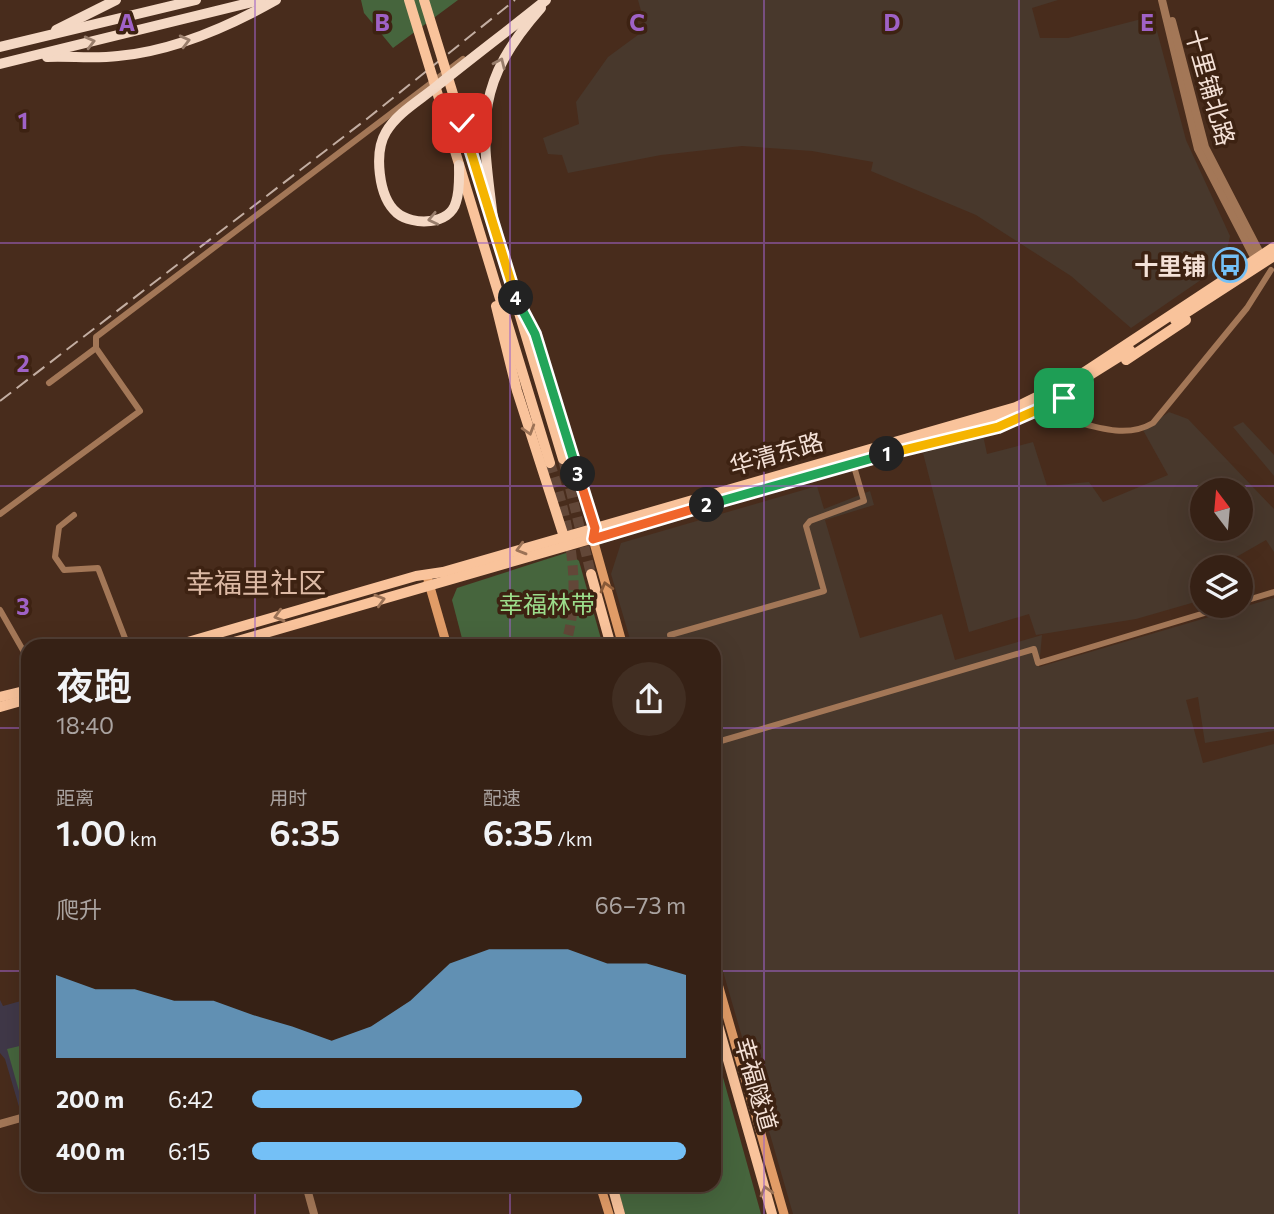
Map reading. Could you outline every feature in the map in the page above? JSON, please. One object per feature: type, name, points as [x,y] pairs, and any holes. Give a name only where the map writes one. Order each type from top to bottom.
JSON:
[{"type":"highway","points":[[43,37],[116,0]]},
{"type":"highway","points":[[0,47],[196,0]]},
{"type":"highway","points":[[0,64],[261,0]]},
{"type":"highway","points":[[20,59],[119,56],[144,51],[208,34],[276,0]]},
{"type":"highway","points":[[459,164],[456,203],[450,212],[440,219],[430,221],[403,217],[393,209],[382,181],[379,161],[382,140],[405,111],[547,0]]},
{"type":"highway","points":[[494,226],[485,150],[488,98],[506,51],[547,0]]},
{"type":"main road","points":[[409,0],[550,464]]},
{"type":"main road","points":[[424,0],[514,295],[530,334],[595,528],[593,539],[621,639]]},
{"type":"main road","points":[[950,436],[998,427],[1089,384],[1247,280],[1267,263],[1274,239]]},
{"type":"main road","points":[[482,242],[490,287],[513,364],[517,391],[566,542]]},
{"type":"main road","name":"华清东路","points":[[199,639],[427,575],[566,542],[593,539],[1003,420],[1058,396],[1267,263],[1274,247]]},
{"type":"main road","name":"华清东路","points":[[244,639],[430,586],[566,542],[595,528],[1016,407],[1063,384],[1235,272],[1267,263]]},
{"type":"main road","points":[[530,334],[563,459]]},
{"type":"main road","points":[[591,574],[609,639]]},
{"type":"main road","points":[[427,575],[445,639]]},
{"type":"main road","points":[[0,697],[21,692]]},
{"type":"main road","points":[[0,706],[21,701]]},
{"type":"main road","points":[[721,994],[784,1214]]},
{"type":"main road","name":"幸福隧道","points":[[721,1036],[772,1214]]},
{"type":"main road","points":[[602,1192],[609,1214]]},
{"type":"main road","points":[[614,1192],[620,1214]]},
{"type":"main road","points":[[778,1214],[780,1201]]},
{"type":"street","name":"十里铺北路","points":[[1162,0],[1198,149],[1267,263]]},
{"type":"street","name":"十里铺北路","points":[[1167,0],[1205,147],[1267,263]]},
{"type":"street","points":[[0,514],[140,411],[96,348],[96,337],[490,39]]},
{"type":"street","points":[[1032,413],[1118,431],[1141,428],[1153,423],[1247,308],[1267,263]]},
{"type":"street","points":[[50,383],[96,348]]},
{"type":"street","points":[[671,639],[670,635],[824,591],[806,526],[810,521],[864,501],[853,463]]},
{"type":"street","points":[[74,515],[59,527],[55,556],[64,570],[98,568],[125,639]]},
{"type":"street","points":[[1253,598],[1274,592]]},
{"type":"street","points":[[0,610],[21,647]]},
{"type":"street","points":[[721,741],[1034,649],[1038,663],[1190,617]]},
{"type":"street","points":[[0,1124],[21,1118]]},
{"type":"street","points":[[308,1192],[314,1214]]},
{"type":"shaded area","points":[[638,0],[1058,0],[1032,8],[1040,38],[1068,38],[1153,16],[1186,140],[1230,236],[1224,264],[1131,328],[1071,276],[976,215],[871,171],[873,162],[812,151],[742,146],[661,155],[568,173],[562,155],[548,154],[543,138],[579,124],[576,102],[608,57],[646,29]]},
{"type":"shaded area","points":[[1169,412],[1188,419],[1244,478],[1190,478],[1190,541],[1253,541],[1253,487],[1274,509],[1274,552],[1266,540],[1240,555],[1190,555],[1190,603],[1136,619],[1036,635],[1029,614],[969,632],[923,453],[983,435],[987,454],[1033,442],[1047,486],[1089,482],[1103,502],[1168,475],[1143,430]]},
{"type":"shaded area","points":[[1243,422],[1274,455],[1274,476],[1233,427]]},
{"type":"shaded area","points":[[817,486],[824,509],[870,491],[874,505],[825,520],[860,638],[942,614],[955,660],[1042,635],[1039,667],[1206,618],[1253,618],[1253,604],[1274,598],[1274,731],[1205,743],[1198,697],[1186,700],[1203,763],[1274,744],[1274,1214],[793,1214],[721,964],[721,639],[630,639],[611,574],[621,543]]},
{"type":"shaded area","points":[[0,1000],[3,1006],[21,1001],[20,1110],[5,1059],[0,1053]]},
{"type":"green space","points":[[361,0],[458,0],[393,48],[364,13]]},
{"type":"green space","name":"幸福林带","points":[[569,552],[579,561],[601,639],[462,639],[452,600],[457,588]]},
{"type":"green space","points":[[21,1046],[19,1091],[7,1049]]},
{"type":"green space","points":[[721,1070],[761,1214],[625,1214],[619,1192],[721,1192]]},
{"type":"tunnel","points":[[563,459],[591,574]]},
{"type":"tunnel","points":[[550,463],[563,507],[571,554],[573,601],[567,639]]},
{"type":"railway","points":[[0,401],[368,118],[515,0]]},
{"type":"place","name":"十里铺","points":[[1230,265]]},
{"type":"district","name":"幸福里社区","points":[[256,582]]},
{"type":"route","points":[[462,123],[514,295],[535,334],[595,528],[593,539],[950,436],[998,427],[1064,398]]}]
